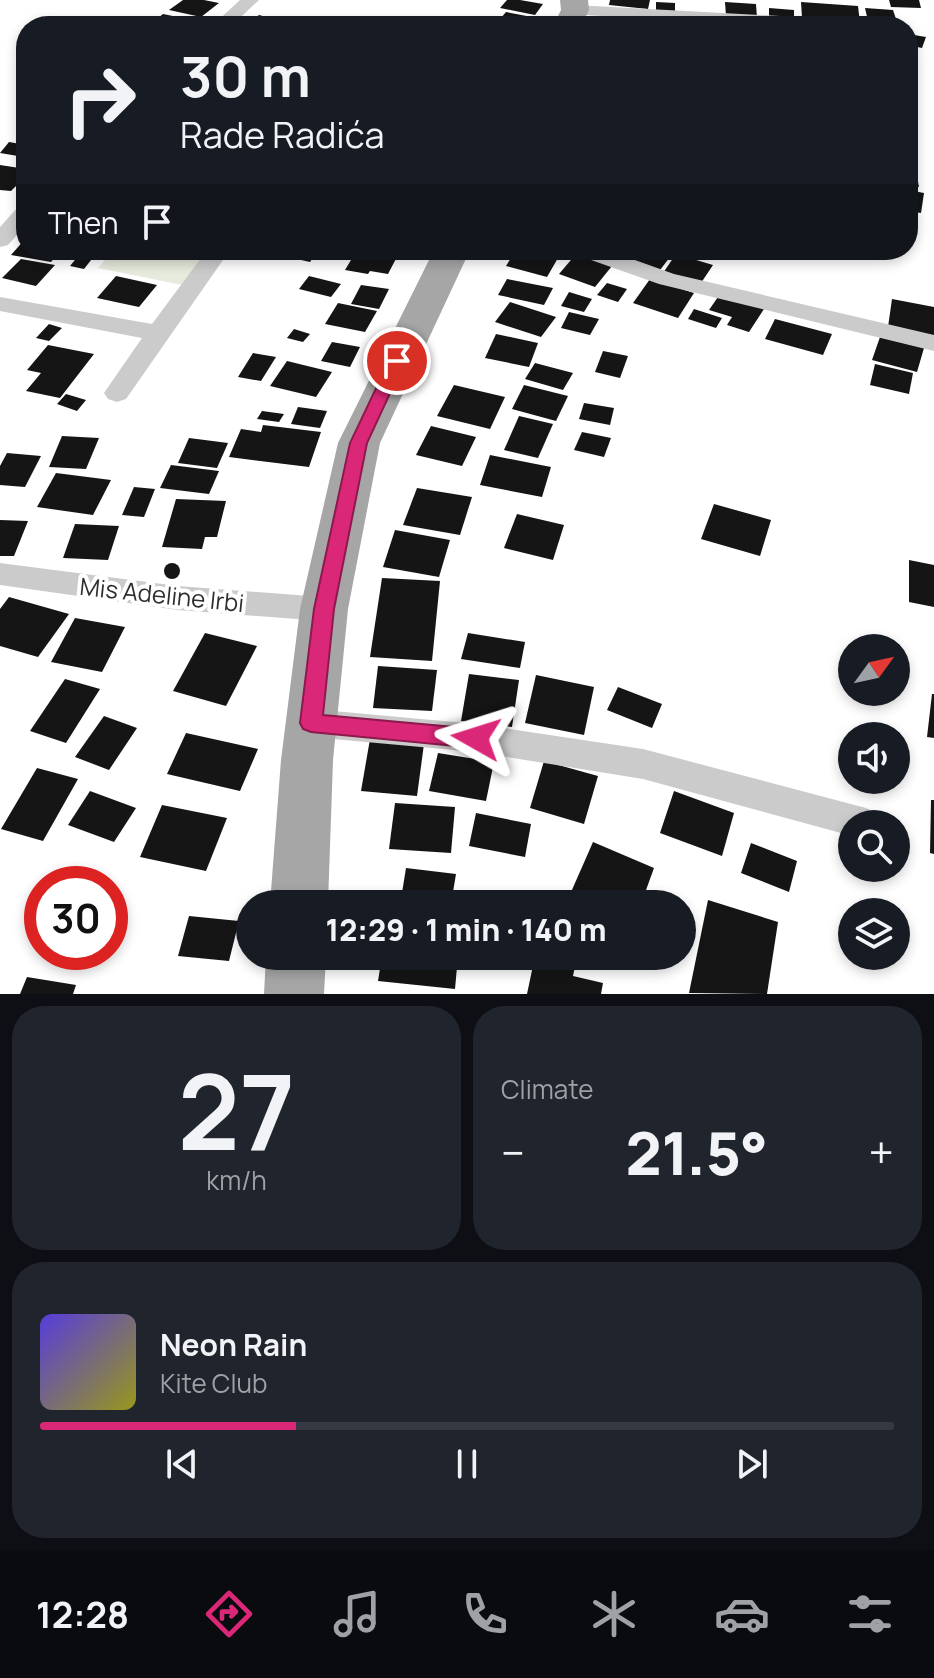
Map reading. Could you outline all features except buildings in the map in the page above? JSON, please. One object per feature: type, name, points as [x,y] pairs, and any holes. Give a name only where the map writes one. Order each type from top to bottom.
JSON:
[{"type":"main road","points":[[300,890],[311,723],[324,609],[359,443],[447,260]]},
{"type":"main road","points":[[294,994],[295,970]]},
{"type":"street","points":[[232,16],[250,0]]},
{"type":"street","points":[[572,12],[658,16]]},
{"type":"street","points":[[0,240],[16,223]]},
{"type":"street","points":[[117,393],[212,260]]},
{"type":"street","points":[[613,260],[667,279],[934,343]]},
{"type":"street","points":[[0,304],[158,333]]},
{"type":"street","name":"Mis Adeline Irbi","points":[[0,574],[178,598],[324,609]]},
{"type":"street","points":[[311,723],[476,738],[643,764],[838,816]]},
{"type":"shaded area","points":[[105,260],[201,260],[182,285],[98,268]]},
{"type":"route","points":[[397,361],[359,443],[345,500],[324,609],[311,723],[476,738]]}]
